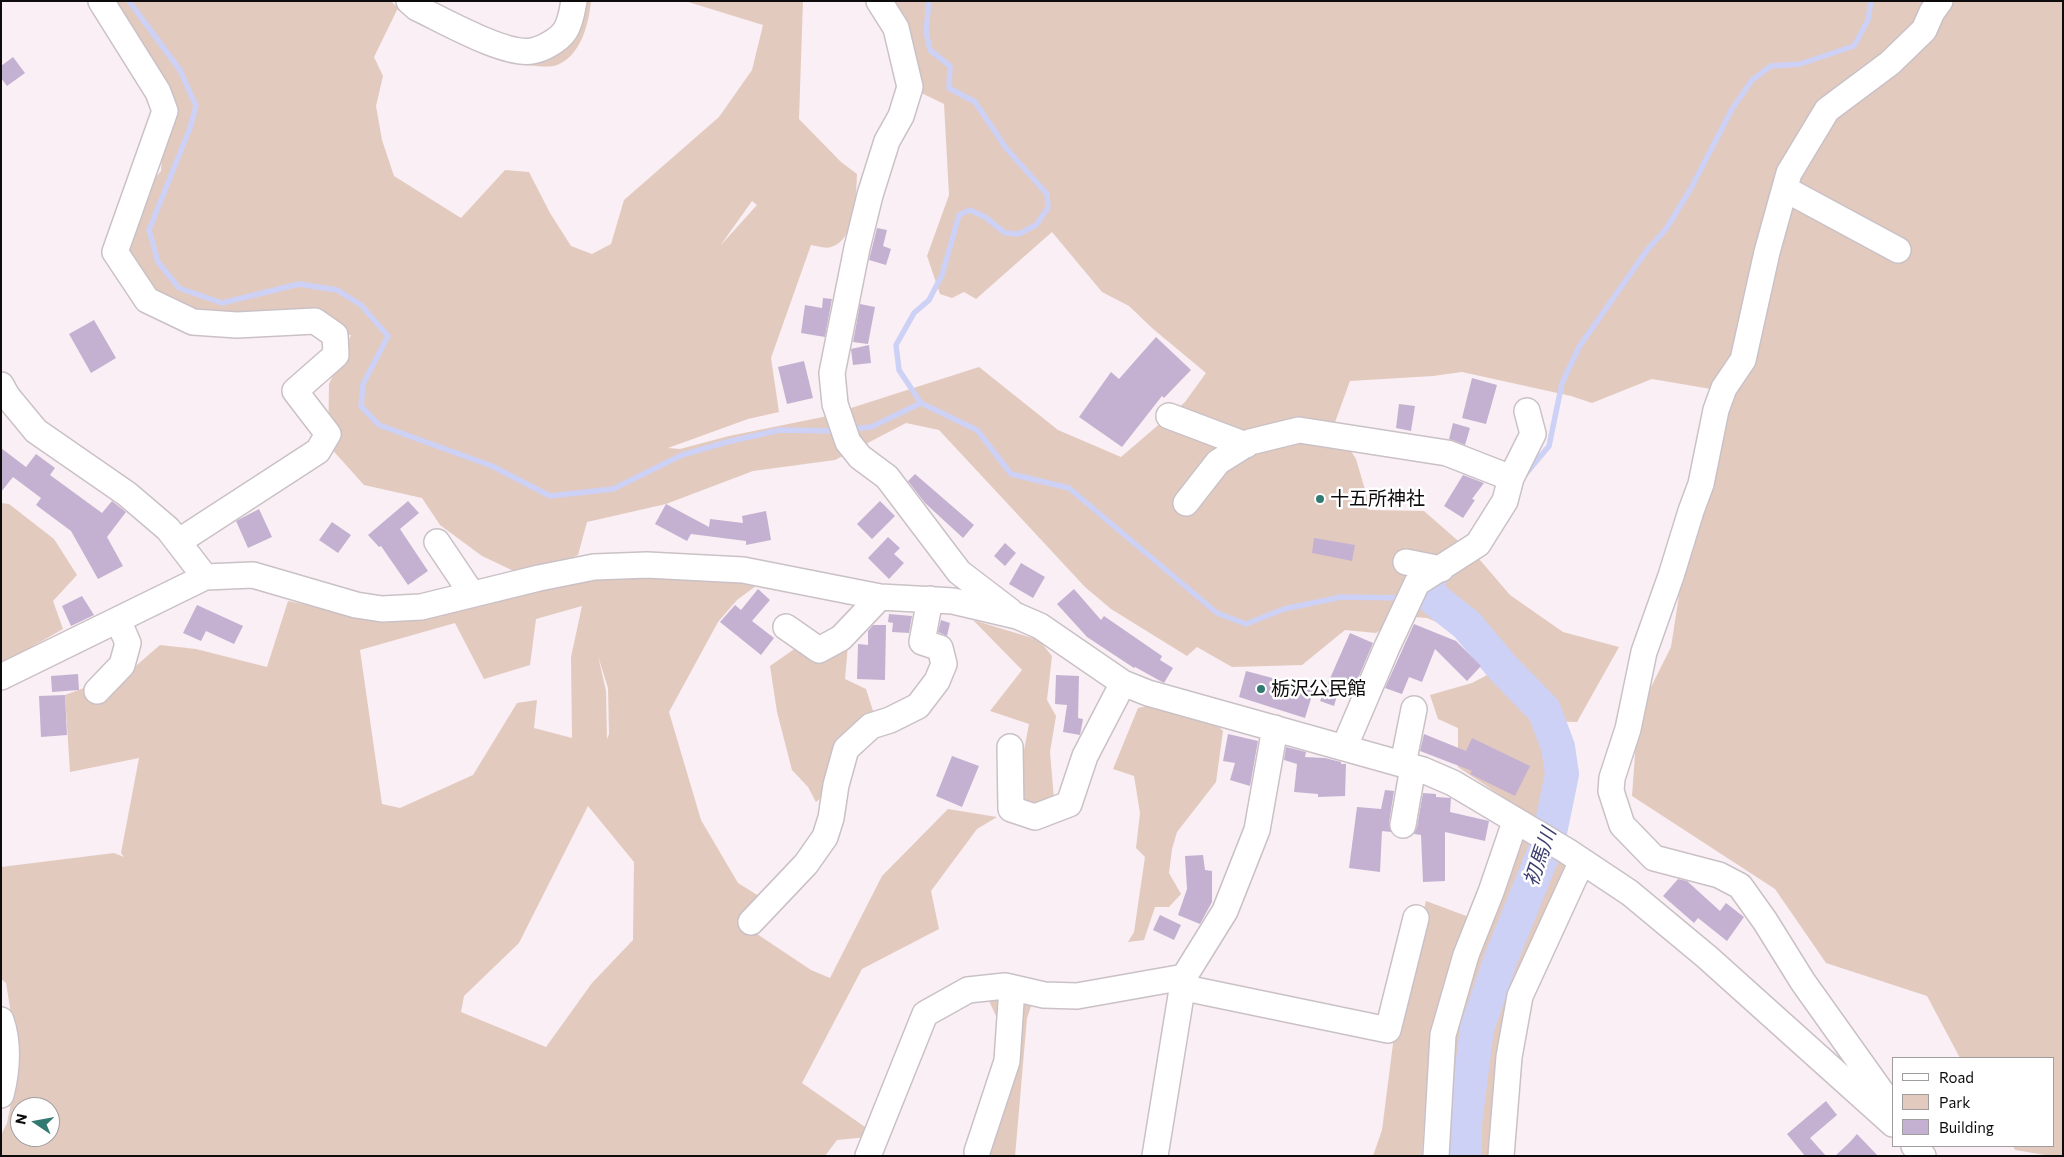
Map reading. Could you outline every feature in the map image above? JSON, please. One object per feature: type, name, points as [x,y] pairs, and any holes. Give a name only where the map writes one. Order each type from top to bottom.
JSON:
[{"type":"street","points":[[101,1],[158,92],[165,111],[115,252],[147,300],[193,322],[237,325],[315,321],[335,335],[336,355],[295,392],[328,434],[318,451],[178,542]]},
{"type":"street","points":[[409,1],[417,8],[494,44],[518,50],[532,51],[556,40],[565,31],[574,1]]},
{"type":"street","points":[[879,1],[896,28],[910,87],[901,116],[887,141],[870,195],[840,326],[832,373],[834,404],[848,442],[860,456],[888,477],[959,572],[1017,616]]},
{"type":"street","points":[[1892,1112],[1885,1098],[1803,982],[1765,921],[1740,886],[1719,875],[1654,858],[1622,825],[1611,791],[1612,778],[1628,728],[1644,652],[1671,576],[1691,511],[1702,484],[1716,410],[1724,388],[1743,360],[1767,252],[1789,173],[1828,110],[1890,63],[1924,30],[1932,12],[1940,1]]},
{"type":"street","points":[[1784,189],[1898,250]]},
{"type":"street","points":[[1,385],[7,396],[36,431],[127,494],[168,529],[205,577]]},
{"type":"street","points":[[1344,748],[1405,607],[1411,572],[1440,569],[1478,544],[1505,501],[1511,478],[1533,434],[1527,411]]},
{"type":"street","points":[[1169,416],[1246,445]]},
{"type":"street","points":[[1186,503],[1218,462],[1250,442],[1299,430],[1447,453],[1511,478]]},
{"type":"street","points":[[437,542],[472,594]]},
{"type":"street","points":[[1,677],[205,577],[253,575],[356,605],[382,609],[421,607],[594,567],[647,565],[743,570],[814,586],[880,597],[953,601],[1017,616],[1040,626],[1123,683],[1148,693],[1408,765],[1453,783],[1575,856],[1630,892],[1892,1123]]},
{"type":"street","points":[[786,627],[819,650],[842,638],[880,597]]},
{"type":"street","points":[[751,922],[806,864],[825,837],[846,749],[871,726],[890,720],[918,706],[938,681],[944,664],[940,648],[922,642],[930,599]]},
{"type":"street","points":[[97,691],[122,665],[128,643],[118,620]]},
{"type":"street","points":[[1010,747],[1011,810],[1035,817],[1069,804],[1085,756],[1123,683]]},
{"type":"street","points":[[1403,825],[1414,709]]},
{"type":"street","points":[[1155,1156],[1184,977],[1225,911],[1257,830],[1275,728]]},
{"type":"street","points":[[1436,1156],[1443,1035],[1466,955],[1491,892],[1521,825]]},
{"type":"street","points":[[1501,1156],[1509,1057],[1520,996],[1575,856]]},
{"type":"street","points":[[1184,977],[1190,989],[1388,1030],[1416,918]]},
{"type":"street","points":[[868,1156],[925,1014],[968,990],[1005,986],[1044,995],[1078,996],[1184,977]]},
{"type":"street","points":[[977,1152],[1007,1061],[1012,988]]},
{"type":"street","points":[[1,1020],[7,1036],[4,1082],[1,1095]]},
{"type":"green space","points":[[99,1],[391,1],[398,8],[374,57],[383,76],[376,106],[382,140],[394,176],[461,218],[505,170],[529,172],[550,213],[571,246],[592,254],[611,244],[624,200],[719,117],[752,70],[763,25],[685,1],[803,1],[799,119],[841,162],[857,174],[855,204],[850,226],[839,243],[831,247],[824,248],[811,245],[771,358],[779,412],[748,419],[668,448],[680,449],[729,436],[823,417],[979,367],[1058,430],[1121,457],[1185,402],[1206,373],[1129,306],[1102,292],[1052,232],[976,299],[964,292],[952,298],[940,294],[927,256],[949,195],[944,104],[911,88],[874,1],[2063,1],[2063,1155],[2045,1155],[2015,1150],[2014,1147],[2054,1147],[2054,1057],[1959,1057],[1927,996],[1826,963],[1775,889],[1632,796],[1638,713],[1671,647],[1711,389],[1652,379],[1592,403],[1571,396],[1462,372],[1433,376],[1350,381],[1334,425],[1356,459],[1371,510],[1424,511],[1480,560],[1510,595],[1563,632],[1619,647],[1577,722],[1536,721],[1476,645],[1453,629],[1427,618],[1401,616],[1376,633],[1345,630],[1302,665],[1232,667],[1197,647],[1187,656],[1111,609],[1085,587],[939,430],[906,423],[835,460],[753,471],[666,504],[587,522],[578,555],[538,572],[520,574],[482,556],[440,525],[422,498],[364,485],[328,445],[329,384],[351,335],[272,333],[134,292],[117,224],[161,171],[167,86],[157,66],[137,59]],"holes":[[[752,201],[757,205],[720,246]]]},
{"type":"green space","points":[[574,1],[591,1],[586,29],[578,47],[565,61],[553,66],[510,63],[513,56],[531,55]]},
{"type":"green space","points":[[1,503],[9,504],[54,539],[77,575],[53,601],[63,629],[1,664]]},
{"type":"green space","points":[[610,577],[764,580],[737,600],[718,622],[669,712],[701,820],[738,883],[775,906],[754,932],[811,970],[830,978],[882,876],[948,809],[997,817],[977,829],[931,891],[939,929],[862,969],[802,1083],[878,1136],[837,1140],[825,1156],[1,1156],[1,1135],[7,1123],[10,1108],[10,1147],[60,1147],[60,1097],[12,1097],[19,1063],[6,983],[1,979],[1,867],[114,853],[124,857],[121,853],[139,758],[70,772],[65,695],[130,671],[160,645],[196,649],[267,667],[288,601],[327,609],[542,587]],"holes":[[[582,606],[571,657],[572,738],[534,728],[537,700],[517,703],[473,775],[400,808],[382,804],[360,650],[455,623],[484,679],[530,665],[536,619]],[[598,656],[608,688],[609,734],[607,739],[606,691]],[[588,806],[634,862],[633,940],[592,983],[546,1047],[461,1012],[464,996],[519,943]]]},
{"type":"green space","points":[[973,620],[1039,640],[1052,656],[1047,700],[1056,716],[1050,752],[1054,799],[1031,808],[1019,799],[1019,776],[1029,724],[990,711],[1022,670]]},
{"type":"green space","points":[[800,645],[848,645],[845,679],[866,689],[875,717],[836,785],[816,802],[808,787],[792,770],[777,712],[770,666]]},
{"type":"green space","points":[[1491,673],[1539,729],[1558,747],[1542,823],[1458,767],[1458,728],[1438,719],[1430,695],[1472,683]]},
{"type":"green space","points":[[1156,704],[1211,718],[1223,731],[1216,782],[1177,832],[1172,849],[1169,873],[1181,894],[1169,907],[1155,907],[1144,940],[1128,942],[1134,932],[1145,857],[1136,848],[1140,813],[1134,776],[1113,769],[1138,708]]},
{"type":"green space","points":[[1525,839],[1566,865],[1568,875],[1545,920],[1491,1156],[1447,1156],[1456,1031],[1471,979],[1515,850]]},
{"type":"green space","points":[[1426,901],[1469,917],[1430,1036],[1422,1156],[1373,1156],[1382,1130],[1394,1036]]},
{"type":"green space","points":[[986,994],[1034,998],[1027,1018],[1015,1156],[981,1156],[1010,1047]]},
{"type":"building","points":[[13,57],[25,73],[7,86],[1,78],[1,66]]},
{"type":"building","points":[[877,228],[887,230],[883,246],[891,249],[886,265],[869,260]]},
{"type":"building","points":[[823,298],[832,299],[825,337],[801,333],[805,305],[822,308]]},
{"type":"building","points":[[860,304],[875,307],[868,344],[853,342]]},
{"type":"building","points":[[94,320],[116,358],[91,373],[69,334]]},
{"type":"building","points":[[1156,337],[1191,370],[1164,398],[1162,396],[1122,447],[1079,417],[1111,372],[1119,379]]},
{"type":"building","points":[[869,345],[871,363],[853,365],[851,349]]},
{"type":"building","points":[[804,361],[813,398],[787,404],[778,367]]},
{"type":"building","points":[[1472,378],[1497,385],[1486,424],[1462,418]]},
{"type":"building","points":[[1399,404],[1415,406],[1411,431],[1396,428]]},
{"type":"building","points":[[1453,423],[1470,428],[1465,445],[1449,439]]},
{"type":"building","points":[[1,448],[26,467],[36,454],[55,468],[50,475],[102,513],[112,501],[126,512],[107,537],[123,566],[98,579],[71,531],[36,505],[41,498],[13,477],[1,492]]},
{"type":"building","points":[[915,474],[974,525],[963,538],[925,503],[908,481]]},
{"type":"building","points":[[1463,475],[1484,483],[1472,499],[1475,500],[1463,518],[1444,506]]},
{"type":"building","points":[[408,501],[419,513],[400,529],[428,571],[408,585],[381,546],[379,547],[368,535]]},
{"type":"building","points":[[880,501],[895,516],[872,539],[857,524]]},
{"type":"building","points":[[666,504],[709,527],[710,519],[743,523],[742,516],[766,511],[771,540],[746,545],[746,541],[691,534],[687,541],[655,524]]},
{"type":"building","points":[[259,509],[272,537],[248,548],[236,521]]},
{"type":"building","points":[[332,522],[351,535],[338,553],[319,540]]},
{"type":"building","points":[[888,537],[900,548],[894,554],[904,563],[889,579],[868,558]]},
{"type":"building","points":[[1314,538],[1355,545],[1352,561],[1312,553]]},
{"type":"building","points":[[1005,543],[1016,553],[1005,566],[994,556]]},
{"type":"building","points":[[1021,563],[1045,577],[1033,598],[1009,584]]},
{"type":"building","points":[[758,589],[770,600],[752,621],[774,638],[761,655],[720,622],[735,605],[741,610]]},
{"type":"building","points":[[1074,589],[1101,620],[1104,616],[1162,656],[1160,660],[1173,668],[1164,683],[1134,668],[1087,637],[1057,604]]},
{"type":"building","points":[[82,596],[94,615],[71,626],[62,606]]},
{"type":"building","points":[[197,605],[243,626],[234,644],[206,631],[201,641],[183,633]]},
{"type":"building","points":[[889,614],[912,616],[909,633],[892,632],[893,623],[888,622]]},
{"type":"building","points":[[941,620],[950,623],[947,636],[938,632]]},
{"type":"building","points":[[1414,624],[1456,641],[1481,666],[1467,681],[1435,649],[1422,682],[1409,677],[1402,694],[1385,688]]},
{"type":"building","points":[[873,625],[886,625],[885,680],[857,679],[858,644],[868,645],[868,631]]},
{"type":"building","points":[[1350,633],[1373,643],[1351,695],[1339,689],[1334,706],[1320,701]]},
{"type":"building","points":[[1246,671],[1314,689],[1305,718],[1239,697]]},
{"type":"building","points":[[78,674],[79,690],[52,692],[51,676]]},
{"type":"building","points":[[1056,675],[1079,676],[1078,718],[1083,719],[1080,735],[1063,732],[1067,705],[1055,704]]},
{"type":"building","points":[[65,695],[67,735],[41,737],[39,696]]},
{"type":"building","points":[[1228,734],[1258,741],[1250,786],[1230,780],[1235,763],[1223,761]]},
{"type":"building","points":[[1424,734],[1466,751],[1472,738],[1530,766],[1515,796],[1470,774],[1472,771],[1420,751]]},
{"type":"building","points":[[1286,747],[1306,752],[1305,757],[1325,758],[1346,764],[1345,796],[1318,797],[1318,794],[1294,792],[1297,764],[1284,760]]},
{"type":"building","points":[[952,756],[979,766],[962,807],[936,796]]},
{"type":"building","points":[[1385,790],[1394,791],[1389,823],[1391,832],[1382,831],[1380,872],[1349,868],[1357,807],[1381,809]]},
{"type":"building","points":[[1423,793],[1436,794],[1436,797],[1451,798],[1450,812],[1489,821],[1485,841],[1445,832],[1445,881],[1423,882],[1421,835],[1414,834]]},
{"type":"building","points":[[1203,855],[1205,870],[1212,871],[1212,902],[1200,924],[1178,915],[1187,889],[1185,856]]},
{"type":"building","points":[[1678,879],[1687,881],[1720,911],[1726,903],[1744,917],[1727,941],[1698,918],[1694,923],[1663,896]]},
{"type":"building","points":[[1160,915],[1181,925],[1174,940],[1153,930]]},
{"type":"building","points":[[1826,1101],[1837,1115],[1810,1138],[1826,1156],[1805,1156],[1787,1134]]},
{"type":"building","points":[[1857,1134],[1878,1156],[1835,1156],[1850,1142]]},
{"type":"waterway","points":[[129,1],[180,70],[196,106],[190,128],[149,230],[158,262],[179,288],[222,303],[299,284],[337,290],[361,305],[388,336],[363,384],[361,406],[379,425],[492,466],[550,496],[613,489],[682,455],[727,442],[780,430],[837,431]]},
{"type":"waterway","points":[[929,1],[926,32],[930,50],[950,66],[949,88],[975,102],[1006,148],[1047,194],[1048,208],[1036,225],[1019,234],[1005,233],[985,217],[970,210],[959,215],[942,275],[929,300],[914,313],[896,345],[899,370],[921,403],[977,430],[1011,474],[1069,488],[1217,613],[1246,624],[1284,609],[1341,597],[1404,598]]},
{"type":"waterway","points":[[1524,476],[1549,446],[1562,383],[1579,347],[1647,250],[1666,229],[1690,190],[1732,109],[1752,80],[1771,66],[1800,64],[1854,46],[1868,20],[1871,1]]},
{"type":"waterway","points":[[851,429],[871,427],[921,403]]},
{"type":"waterway","points":[[1418,598],[1433,598],[1445,580],[1450,576]]},
{"type":"waterway","name":"初馬川","points":[[1433,598],[1467,625],[1503,668],[1544,710],[1558,747],[1562,774],[1548,842],[1500,961],[1477,1029],[1465,1123],[1465,1156]]},
{"type":"place","name":"十五所神社","points":[[1320,499]]},
{"type":"place","name":"栃沢公民館","points":[[1261,689]]}]
